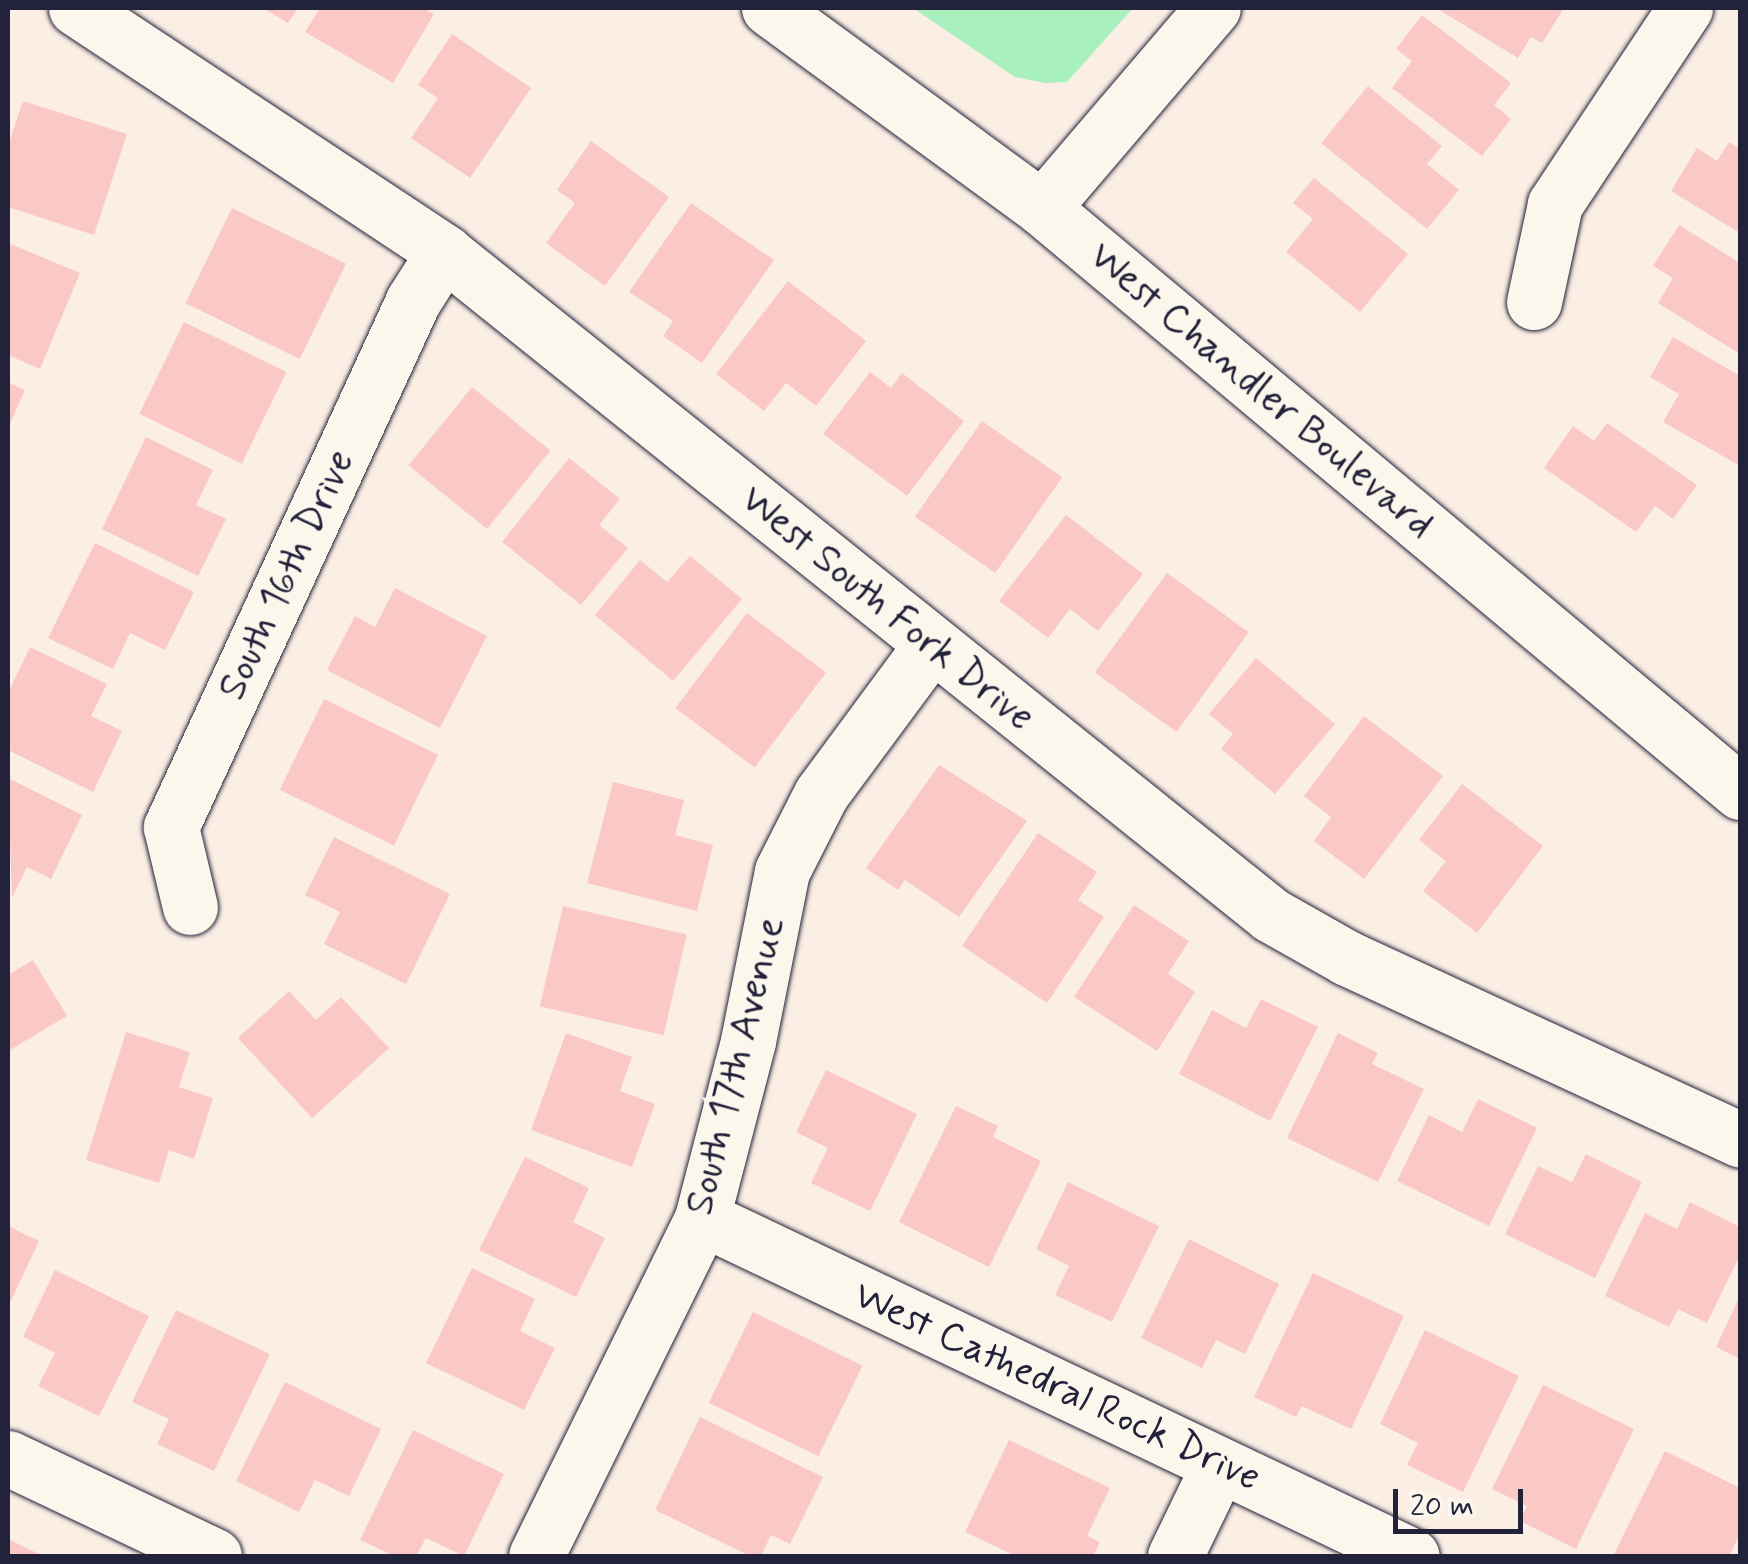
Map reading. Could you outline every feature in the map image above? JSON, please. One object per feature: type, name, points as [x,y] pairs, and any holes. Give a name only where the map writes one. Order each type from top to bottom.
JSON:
[{"type":"street","name":"West South Fork Drive","points":[[76,8],[444,252],[1271,916],[1348,958],[1740,1140]]},
{"type":"street","name":"West Chandler Boulevard","points":[[770,8],[1042,208],[1740,792]]},
{"type":"street","points":[[1042,208],[1213,8]]},
{"type":"street","points":[[1534,302],[1555,204],[1685,8]]},
{"type":"street","name":"South 16th Drive","points":[[190,907],[171,826],[413,302],[444,252]]},
{"type":"street","name":"South 17th Avenue","points":[[536,1556],[702,1218],[748,1041],[782,872],[821,794],[932,644]]},
{"type":"street","name":"West Cathedral Rock Drive","points":[[702,1218],[1412,1556]]},
{"type":"street","points":[[8,1458],[214,1556]]},
{"type":"street","points":[[1175,1556],[1219,1465]]},
{"type":"green space","points":[[913,8],[1133,8],[1067,82],[1045,83],[1015,77]]},
{"type":"building","points":[[263,8],[298,8],[288,23]]},
{"type":"building","points":[[320,8],[422,8],[434,14],[393,83],[305,32]]},
{"type":"building","points":[[1436,8],[1564,8],[1542,43],[1531,37],[1518,58]]},
{"type":"building","points":[[1422,15],[1511,83],[1494,105],[1511,119],[1482,156],[1392,88],[1412,61],[1396,49]]},
{"type":"building","points":[[452,34],[531,88],[470,178],[411,138],[438,98],[418,85]]},
{"type":"building","points":[[1368,86],[1442,146],[1427,164],[1459,190],[1427,229],[1321,143]]},
{"type":"building","points":[[23,101],[127,134],[94,235],[8,207],[8,146]]},
{"type":"building","points":[[591,141],[669,197],[605,286],[546,243],[575,203],[557,190]]},
{"type":"building","points":[[1729,142],[1740,149],[1740,233],[1671,191],[1697,148],[1717,161]]},
{"type":"building","points":[[1314,178],[1408,254],[1360,312],[1286,252],[1313,219],[1293,203]]},
{"type":"building","points":[[691,203],[774,260],[702,363],[663,336],[673,321],[629,292]]},
{"type":"building","points":[[232,208],[346,264],[300,359],[186,303]]},
{"type":"building","points":[[1679,225],[1740,263],[1740,354],[1658,303],[1673,278],[1653,266]]},
{"type":"building","points":[[8,243],[80,273],[40,369],[8,355]]},
{"type":"building","points":[[788,281],[866,341],[816,406],[786,383],[764,411],[716,374]]},
{"type":"building","points":[[184,322],[286,372],[242,464],[139,414]]},
{"type":"building","points":[[1673,337],[1740,376],[1740,466],[1663,422],[1679,394],[1650,377]]},
{"type":"building","points":[[870,372],[891,388],[902,373],[964,421],[907,496],[823,434]]},
{"type":"building","points":[[8,382],[25,390],[8,428]]},
{"type":"building","points":[[472,387],[550,451],[487,529],[408,465]]},
{"type":"building","points":[[982,421],[1062,477],[995,573],[915,517]]},
{"type":"building","points":[[1607,423],[1697,485],[1673,519],[1655,506],[1636,532],[1544,468],[1573,426],[1594,441]]},
{"type":"building","points":[[146,437],[213,470],[196,505],[226,519],[198,576],[102,529]]},
{"type":"building","points":[[569,458],[620,499],[599,525],[628,548],[581,605],[502,542]]},
{"type":"building","points":[[1066,515],[1143,574],[1098,631],[1070,609],[1048,638],[999,601]]},
{"type":"building","points":[[95,543],[194,592],[165,650],[130,633],[113,669],[48,638]]},
{"type":"building","points":[[690,556],[742,599],[673,681],[595,615],[640,560],[667,582]]},
{"type":"building","points":[[1167,573],[1249,632],[1176,732],[1095,673]]},
{"type":"building","points":[[395,588],[487,636],[440,728],[327,670],[355,616],[375,627]]},
{"type":"building","points":[[747,613],[826,673],[754,768],[675,708]]},
{"type":"building","points":[[30,647],[107,684],[91,716],[122,731],[93,792],[8,750],[8,693]]},
{"type":"building","points":[[1256,658],[1335,724],[1275,794],[1221,749],[1233,734],[1209,714]]},
{"type":"building","points":[[324,699],[438,755],[394,845],[280,790]]},
{"type":"building","points":[[1364,716],[1443,776],[1364,879],[1314,841],[1331,817],[1304,796]]},
{"type":"building","points":[[939,765],[1027,821],[959,917],[905,880],[898,890],[866,868]]},
{"type":"building","points":[[8,778],[82,815],[51,879],[27,867],[12,898]]},
{"type":"building","points":[[613,782],[684,800],[675,835],[713,845],[697,911],[587,883]]},
{"type":"building","points":[[1462,784],[1543,846],[1477,933],[1423,891],[1446,861],[1419,840]]},
{"type":"building","points":[[1038,833],[1097,872],[1078,900],[1104,917],[1047,1003],[962,946]]},
{"type":"building","points":[[334,837],[450,894],[406,984],[324,944],[340,912],[305,895]]},
{"type":"building","points":[[1134,905],[1189,941],[1168,974],[1195,992],[1157,1051],[1074,997]]},
{"type":"building","points":[[563,906],[687,935],[664,1035],[540,1006]]},
{"type":"building","points":[[33,960],[67,1016],[8,1051],[8,975]]},
{"type":"building","points":[[289,991],[316,1020],[341,997],[389,1048],[312,1118],[238,1038]]},
{"type":"building","points":[[1261,999],[1318,1027],[1270,1121],[1179,1074],[1212,1010],[1246,1028]]},
{"type":"building","points":[[126,1032],[190,1052],[179,1087],[213,1098],[194,1159],[169,1150],[159,1183],[86,1160]]},
{"type":"building","points":[[566,1033],[632,1057],[620,1091],[655,1104],[632,1167],[531,1130]]},
{"type":"building","points":[[1338,1033],[1378,1053],[1372,1064],[1424,1089],[1378,1182],[1287,1138]]},
{"type":"building","points":[[826,1070],[917,1114],[870,1211],[811,1183],[828,1148],[796,1132]]},
{"type":"building","points":[[1478,1099],[1537,1128],[1489,1226],[1397,1181],[1429,1115],[1462,1132]]},
{"type":"building","points":[[956,1106],[998,1126],[993,1137],[1041,1161],[989,1267],[899,1222]]},
{"type":"building","points":[[1586,1154],[1642,1182],[1595,1278],[1505,1234],[1538,1166],[1572,1182]]},
{"type":"building","points":[[525,1157],[589,1188],[573,1222],[605,1238],[576,1297],[479,1250]]},
{"type":"building","points":[[1068,1182],[1159,1226],[1112,1322],[1055,1295],[1069,1266],[1036,1249]]},
{"type":"building","points":[[1690,1202],[1740,1227],[1740,1255],[1707,1323],[1678,1309],[1669,1327],[1605,1296],[1645,1213],[1677,1229]]},
{"type":"building","points":[[8,1226],[39,1241],[8,1307]]},
{"type":"building","points":[[1189,1239],[1279,1284],[1245,1354],[1216,1340],[1202,1368],[1141,1338]]},
{"type":"building","points":[[472,1268],[535,1299],[520,1331],[555,1348],[524,1410],[426,1363]]},
{"type":"building","points":[[55,1270],[149,1316],[99,1416],[38,1386],[55,1353],[23,1337]]},
{"type":"building","points":[[1313,1273],[1404,1316],[1351,1429],[1302,1406],[1296,1417],[1254,1397]]},
{"type":"building","points":[[1740,1296],[1740,1359],[1716,1347]]},
{"type":"building","points":[[176,1310],[270,1354],[214,1471],[157,1444],[169,1419],[132,1402]]},
{"type":"building","points":[[753,1312],[863,1365],[818,1456],[709,1403]]},
{"type":"building","points":[[1425,1330],[1519,1376],[1463,1492],[1407,1465],[1418,1443],[1380,1424]]},
{"type":"building","points":[[285,1382],[381,1429],[349,1496],[315,1480],[299,1512],[236,1481]]},
{"type":"building","points":[[1543,1385],[1634,1429],[1576,1549],[1520,1521],[1527,1506],[1492,1489]]},
{"type":"building","points":[[700,1417],[823,1477],[790,1544],[771,1535],[761,1556],[750,1556],[655,1510]]},
{"type":"building","points":[[413,1430],[504,1474],[464,1556],[426,1538],[416,1556],[394,1556],[360,1540]]},
{"type":"building","points":[[1009,1440],[1110,1488],[1087,1536],[1100,1542],[1093,1556],[1016,1556],[965,1532]]},
{"type":"building","points":[[1665,1451],[1740,1488],[1740,1534],[1729,1556],[1613,1556]]},
{"type":"building","points":[[8,1539],[43,1556],[8,1556]]}]
